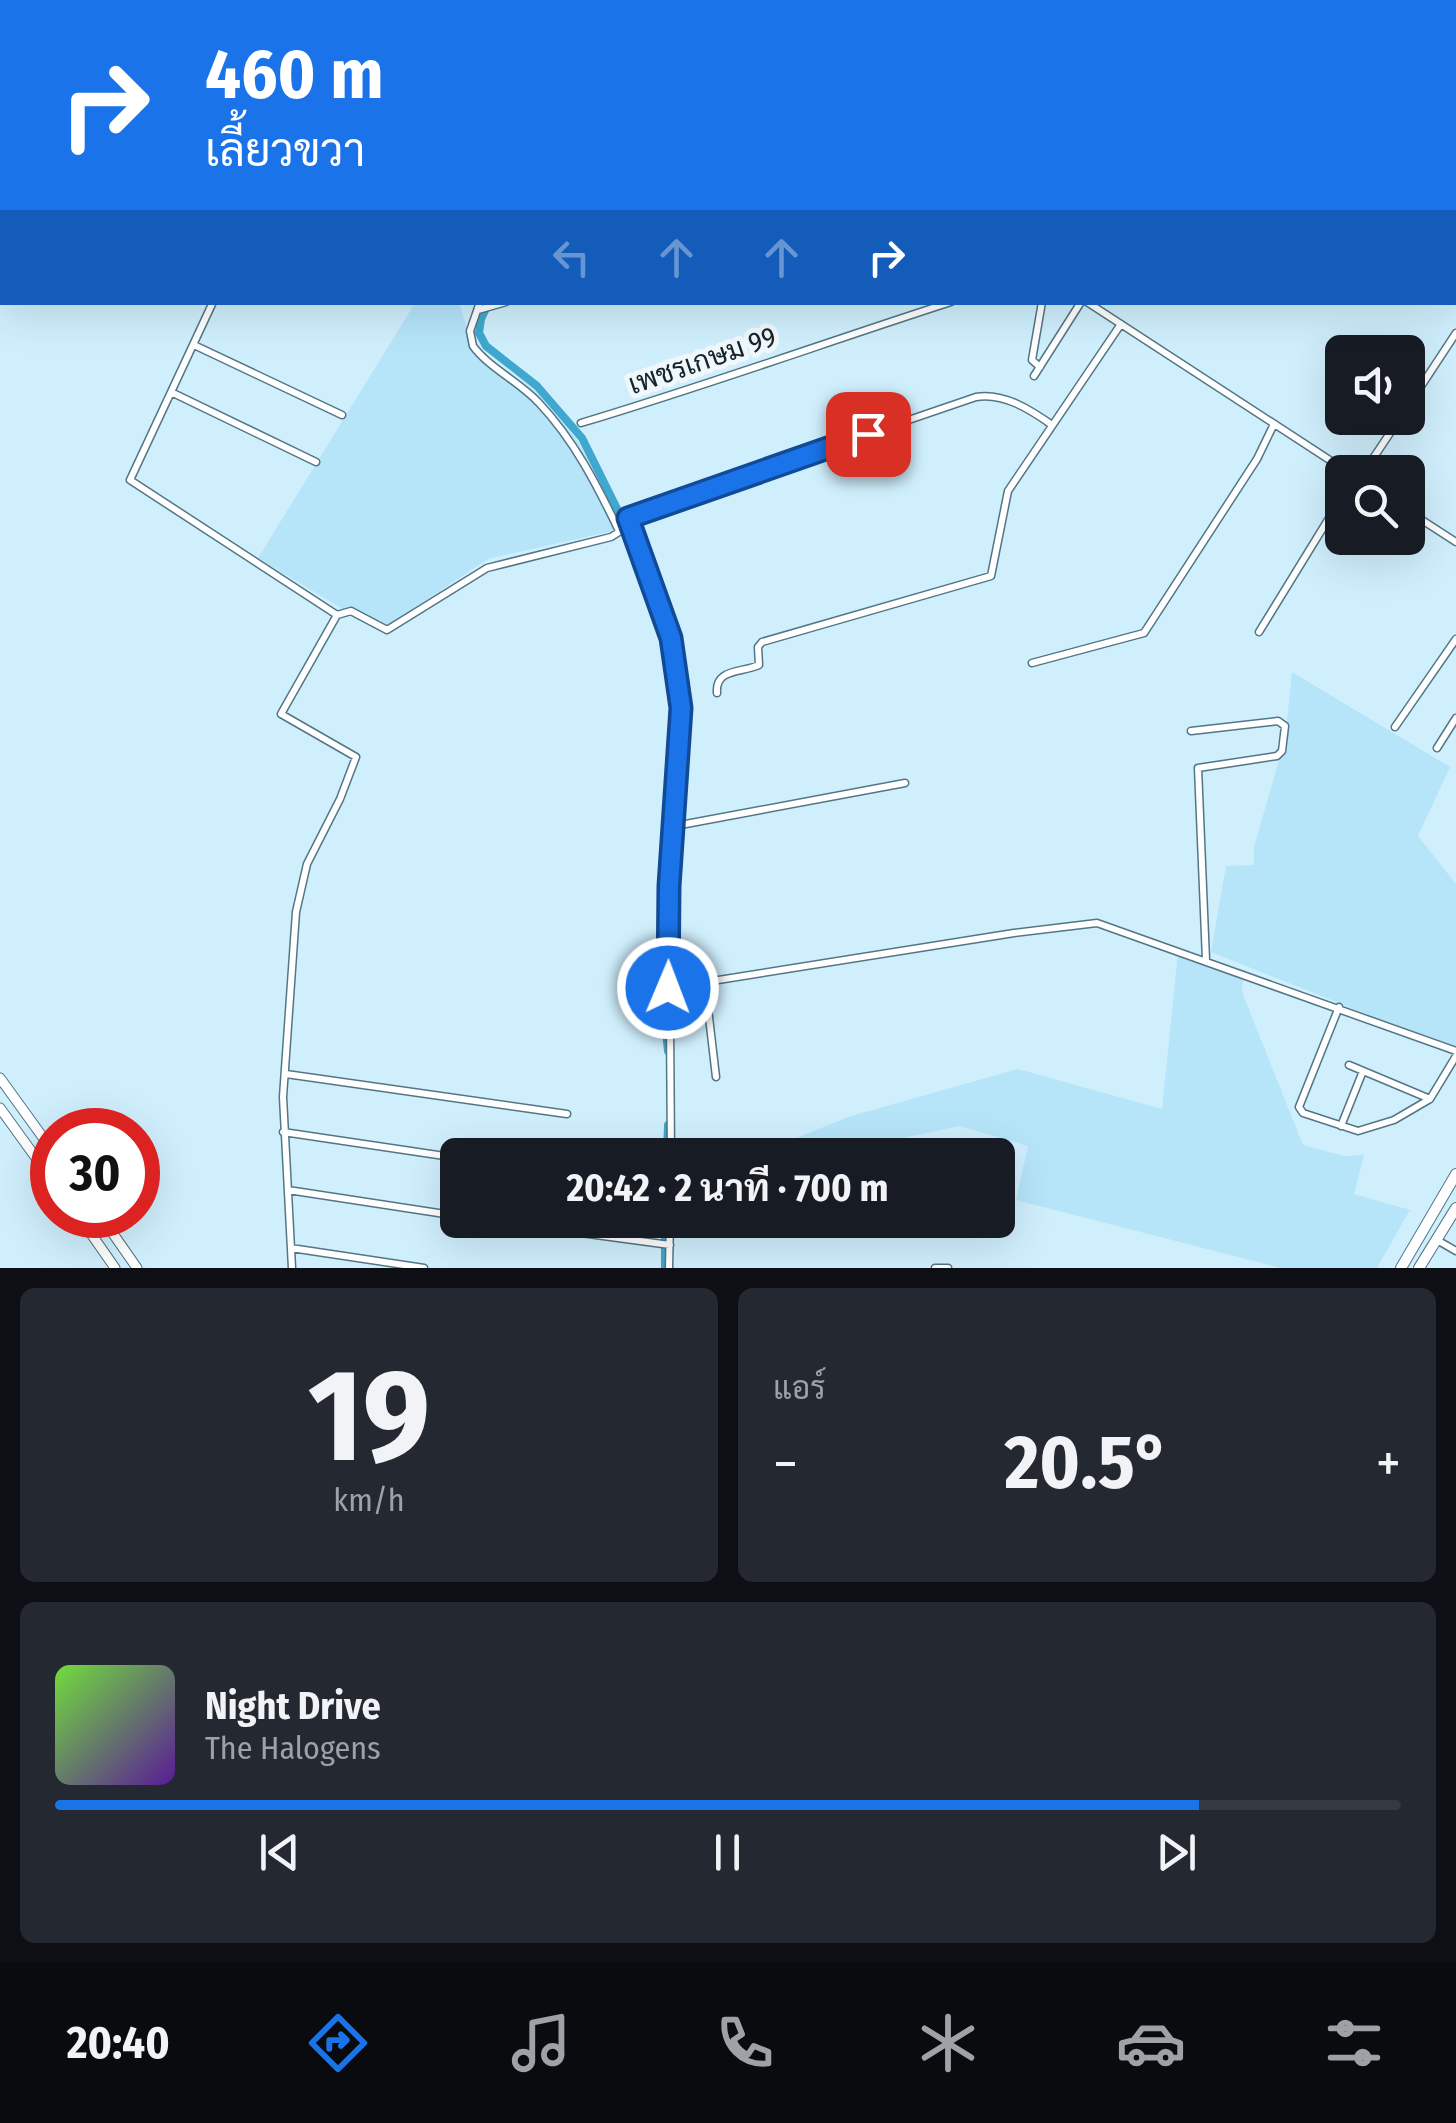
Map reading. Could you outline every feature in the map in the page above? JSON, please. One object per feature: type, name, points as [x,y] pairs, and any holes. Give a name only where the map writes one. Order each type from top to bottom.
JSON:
[{"type":"main road","points":[[0,1078],[30,1120]]},
{"type":"main road","points":[[0,1108],[30,1150]]},
{"type":"main road","points":[[1401,1268],[1456,1174]]},
{"type":"main road","points":[[1419,1268],[1456,1208]]},
{"type":"main road","points":[[94,1238],[115,1268]]},
{"type":"main road","points":[[116,1238],[136,1268]]},
{"type":"street","points":[[212,305],[130,480],[337,615]]},
{"type":"street","name":"เพชรเกษม 99","points":[[580,423],[703,387],[812,346],[942,305]]},
{"type":"street","points":[[1040,367],[1032,360],[1041,305]]},
{"type":"street","points":[[1034,376],[1082,305]]},
{"type":"street","points":[[1089,305],[1325,457]]},
{"type":"street","points":[[479,307],[470,331],[473,346],[539,402],[586,464],[620,531]]},
{"type":"street","points":[[717,693],[717,682],[722,676],[756,667],[762,642],[992,576],[1005,499],[1120,324]]},
{"type":"street","points":[[1425,380],[1456,333]]},
{"type":"street","points":[[194,345],[342,414]]},
{"type":"street","points":[[173,392],[316,462]]},
{"type":"street","points":[[292,1268],[283,1132],[296,912],[302,877],[356,757],[281,714],[337,615],[351,611],[387,630],[487,568],[605,539],[620,531],[627,520],[976,398],[992,396],[1009,402],[1031,410],[1052,425]]},
{"type":"street","points":[[1032,663],[1144,633],[1257,459],[1274,424]]},
{"type":"street","points":[[627,520],[671,638],[681,722],[669,886],[671,1138]]},
{"type":"street","points":[[1425,522],[1456,542]]},
{"type":"street","points":[[1259,632],[1325,525]]},
{"type":"street","points":[[1396,726],[1456,639]]},
{"type":"street","points":[[1436,748],[1456,718]]},
{"type":"street","points":[[1191,731],[1278,722],[1285,726],[1282,750],[1277,756],[1198,768],[1206,960]]},
{"type":"street","points":[[675,826],[905,783]]},
{"type":"street","points":[[668,988],[1084,922],[1117,929],[1339,1007],[1456,1054],[1430,1099],[1383,1124],[1358,1130],[1303,1114],[1299,1107],[1339,1007]]},
{"type":"street","points":[[705,982],[716,1077]]},
{"type":"street","points":[[1349,1065],[1430,1099]]},
{"type":"street","points":[[1340,1126],[1363,1071]]},
{"type":"street","points":[[285,1074],[566,1114]]},
{"type":"street","points":[[283,1132],[440,1155]]},
{"type":"street","points":[[288,1190],[440,1213]]},
{"type":"street","points":[[620,1238],[666,1244]]},
{"type":"street","points":[[667,1238],[669,1268]]},
{"type":"street","points":[[1437,1240],[1456,1251]]},
{"type":"street","points":[[292,1248],[424,1268]]},
{"type":"street","points":[[935,1268],[948,1268]]},
{"type":"shaded area","points":[[414,305],[460,305],[474,348],[539,393],[577,439],[617,516],[617,530],[488,559],[379,631],[258,558]]},
{"type":"shaded area","points":[[1292,672],[1450,767],[1418,836],[1456,884],[1456,1050],[1211,952],[1226,866],[1254,865],[1254,847],[1285,739]]},
{"type":"shaded area","points":[[1178,952],[1243,975],[1242,992],[1303,1145],[1344,1156],[1364,1155],[1354,1194],[1410,1210],[1377,1268],[1281,1268],[1016,1200],[1028,1146],[1015,1142],[1015,1138],[1000,1138],[959,1126],[903,1138],[796,1138],[851,1116],[1018,1069],[1162,1109]]},
{"type":"waterway","points":[[488,305],[479,333],[486,346],[537,386],[582,438],[632,539],[671,657]]},
{"type":"waterway","points":[[672,796],[675,680]]},
{"type":"waterway","points":[[668,1051],[662,948],[669,845]]},
{"type":"waterway","points":[[668,1125],[668,1138]]},
{"type":"waterway","points":[[665,1238],[665,1268]]},
{"type":"route","points":[[668,988],[669,886],[681,708],[671,638],[628,518],[868,434]]}]
